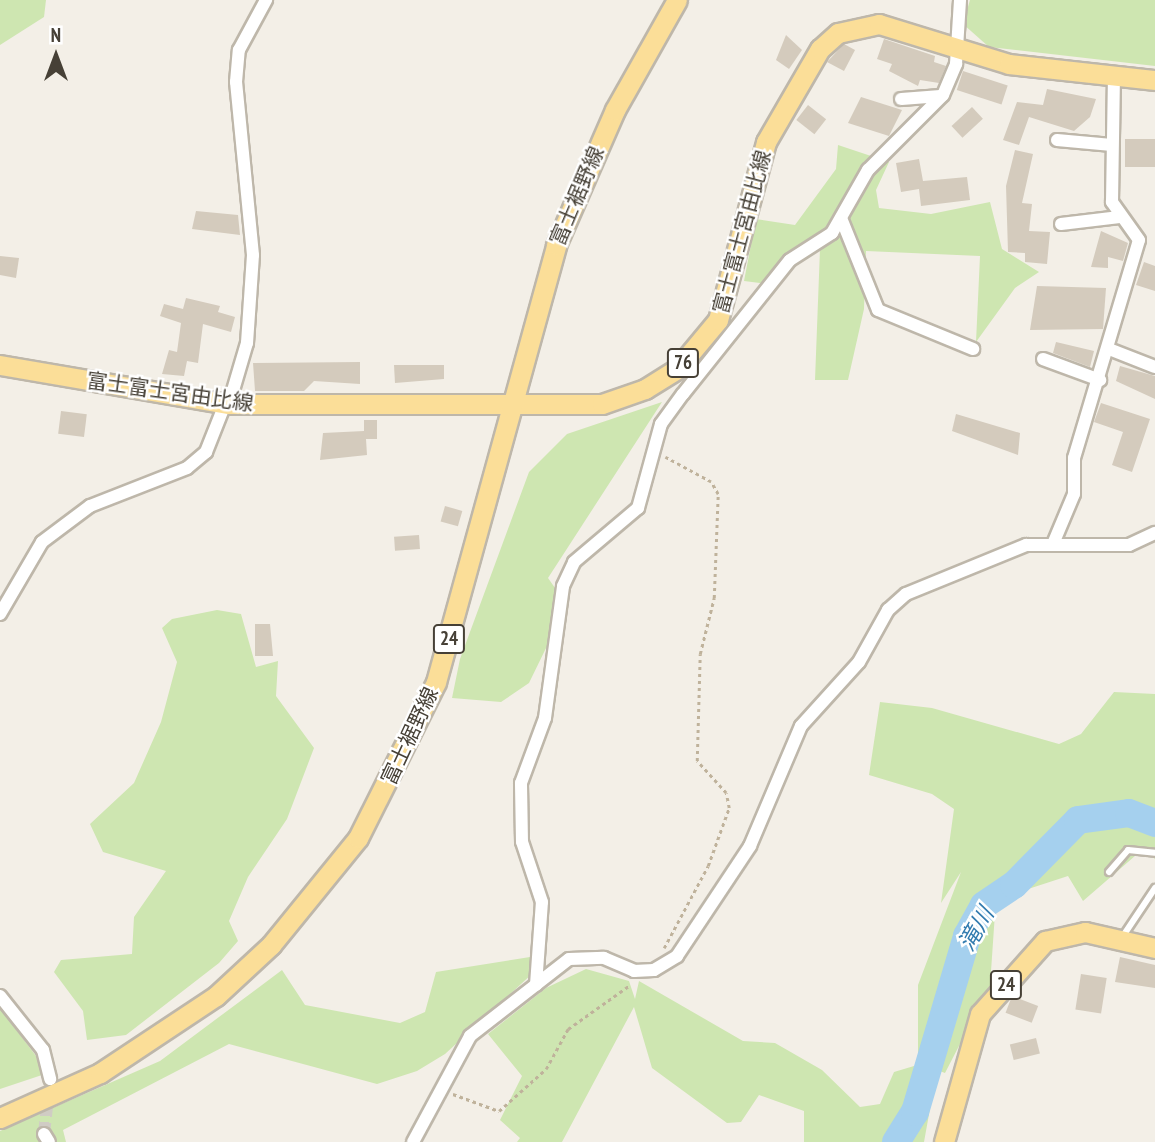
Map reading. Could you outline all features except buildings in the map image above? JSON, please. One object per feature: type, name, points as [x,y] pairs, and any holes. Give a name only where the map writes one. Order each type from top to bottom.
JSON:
[{"type":"main road","name":"富士裾野線","points":[[0,1118],[100,1073],[216,996],[271,945],[358,838],[436,682],[514,403],[536,305],[582,179],[677,0]]},
{"type":"main road","name":"富士富士宮由比線","points":[[0,365],[227,404],[602,404],[645,389],[702,345],[730,292],[766,142],[813,59],[838,33],[879,24],[1009,64],[1155,80]]},
{"type":"main road","name":"24","points":[[944,1142],[980,1014],[1053,937],[1085,932],[1155,948]]},
{"type":"street","points":[[0,614],[42,542],[90,506],[187,468],[206,453],[227,404],[247,343],[253,255],[236,82],[239,50],[266,0]]},
{"type":"street","points":[[536,985],[542,902],[522,842],[521,783],[545,718],[563,586],[574,562],[638,508],[656,453],[661,424],[764,290],[841,218],[868,170],[943,96],[955,48],[960,0]]},
{"type":"street","points":[[1054,544],[1074,494],[1074,458],[1100,380],[1139,240],[1112,202],[1114,76]]},
{"type":"street","points":[[901,99],[943,96]]},
{"type":"street","points":[[1057,140],[1112,145]]},
{"type":"street","points":[[1061,224],[1121,217]]},
{"type":"street","points":[[841,218],[878,310],[973,349]]},
{"type":"street","points":[[1109,349],[1155,367]]},
{"type":"street","points":[[1043,359],[1100,380]]},
{"type":"street","points":[[413,1142],[440,1087],[470,1036],[569,959],[590,955],[650,970],[677,956],[750,846],[801,726],[859,662],[888,610],[906,594],[1009,551],[1054,544],[1129,545],[1155,533]]},
{"type":"street","points":[[0,996],[43,1050],[50,1079]]},
{"type":"lane","points":[[1109,872],[1128,850],[1155,853]]},
{"type":"lane","points":[[1120,940],[1155,888]]},
{"type":"path","points":[[440,1087],[499,1111],[546,1069],[568,1028],[650,970],[708,866],[729,808],[726,793],[696,761],[699,654],[714,598],[718,494],[711,482],[656,453]]},
{"type":"green space","points":[[0,0],[46,0],[44,17],[0,45]]},
{"type":"green space","points":[[970,0],[1155,0],[1155,66],[989,47],[963,24]]},
{"type":"green space","points":[[838,145],[889,162],[876,190],[879,208],[931,214],[990,202],[1002,249],[1039,272],[1015,288],[976,342],[980,256],[866,251],[864,309],[848,380],[815,380],[820,249],[793,265],[776,285],[744,281],[756,219],[795,225],[836,169]]},
{"type":"green space","points":[[662,402],[548,578],[567,605],[529,683],[501,702],[452,698],[460,659],[529,472],[567,434]]},
{"type":"green space","points":[[217,610],[241,614],[256,667],[278,661],[276,696],[314,748],[287,819],[248,877],[229,921],[238,941],[219,963],[126,1035],[87,1040],[83,1011],[54,972],[61,960],[132,954],[134,917],[166,871],[103,852],[90,824],[134,783],[161,722],[177,662],[162,628],[172,619]]},
{"type":"green space","points":[[1114,692],[1155,694],[1155,859],[1143,849],[1083,901],[1068,876],[1019,892],[995,913],[990,986],[945,1073],[937,1070],[924,1142],[804,1142],[804,1111],[759,1095],[741,1122],[727,1123],[652,1068],[634,1007],[562,1142],[517,1142],[520,1138],[500,1120],[522,1076],[488,1034],[546,988],[586,969],[629,981],[635,999],[639,981],[743,1041],[775,1043],[822,1070],[860,1107],[880,1104],[894,1072],[924,1063],[918,1060],[918,985],[961,872],[941,903],[954,809],[932,794],[869,775],[880,702],[932,708],[1059,744],[1081,734]]},
{"type":"green space","points":[[530,957],[533,973],[445,1054],[417,1071],[377,1084],[229,1044],[63,1130],[66,1142],[0,1142],[0,1131],[160,1061],[282,970],[305,1005],[400,1023],[425,1012],[436,972]]},
{"type":"green space","points":[[0,1008],[36,1056],[42,1075],[0,1089]]},
{"type":"waterway","name":"滝川","points":[[896,1142],[915,1112],[967,936],[984,905],[1014,885],[1078,820],[1129,813],[1155,823]]},
{"type":"tunnel","points":[[44,1134],[50,1079]]}]
